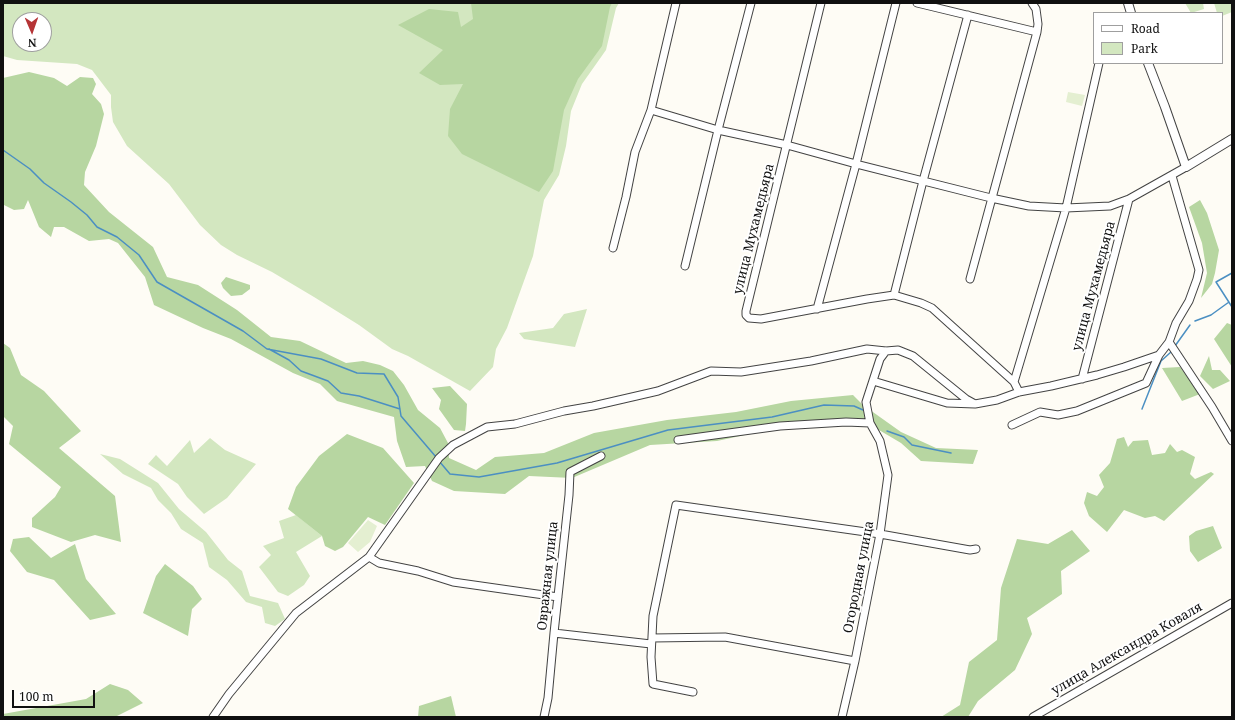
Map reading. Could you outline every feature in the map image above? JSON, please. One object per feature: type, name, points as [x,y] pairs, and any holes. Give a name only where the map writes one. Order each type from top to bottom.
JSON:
[{"type":"street","points":[[613,248],[626,198],[635,152],[651,110],[676,3]]},
{"type":"street","points":[[685,266],[751,3]]},
{"type":"street","name":"улица Мухамедьяра","points":[[817,309],[761,319],[749,318],[746,315],[821,3]]},
{"type":"street","points":[[896,3],[856,164],[817,309],[894,295],[921,303],[932,308],[1014,382],[1019,392]]},
{"type":"street","points":[[917,3],[1037,32]]},
{"type":"street","points":[[970,279],[1037,32],[1038,24],[1036,9],[1032,3]]},
{"type":"street","points":[[894,295],[968,15]]},
{"type":"street","points":[[1014,382],[1066,208],[1099,64]]},
{"type":"street","points":[[1148,64],[1186,168],[1232,139]]},
{"type":"street","name":"улица Мухамедьяра","points":[[651,110],[718,130],[787,144],[856,164],[1029,206],[1066,208],[1110,206],[1129,199],[1186,168]]},
{"type":"street","points":[[1012,425],[1040,412],[1058,415],[1077,411],[1146,383],[1159,355],[1168,342],[1176,323],[1189,301],[1199,270],[1170,177]]},
{"type":"street","name":"улица Мухамедьяра","points":[[1082,379],[1129,199]]},
{"type":"street","points":[[1168,342],[1212,407],[1232,441]]},
{"type":"street","points":[[213,717],[229,694],[296,613],[369,558],[437,460],[453,445],[487,427],[515,424],[564,411],[658,391],[711,371],[742,372],[810,361],[867,349],[886,352],[898,350],[913,356],[966,399],[975,404]]},
{"type":"street","name":"Огородная улица","points":[[842,717],[855,661],[880,534],[888,475],[880,441],[870,423],[866,402],[880,359],[886,352]]},
{"type":"street","points":[[873,381],[947,404],[975,404],[997,400],[1019,392],[1082,379],[1159,355]]},
{"type":"street","points":[[678,440],[780,426],[846,422],[870,423]]},
{"type":"street","name":"Овражная улица","points":[[544,717],[548,698],[569,495],[570,472],[601,456]]},
{"type":"street","points":[[693,692],[653,684],[651,657],[653,616],[676,505],[880,534],[970,550],[976,549]]},
{"type":"street","points":[[369,558],[379,563],[418,571],[453,582],[558,597]]},
{"type":"street","name":"улица Александра Коваля","points":[[1033,717],[1232,603]]},
{"type":"street","points":[[554,633],[652,641],[725,637],[855,661]]},
{"type":"green space","points":[[3,3],[619,3],[616,8],[606,50],[582,84],[571,111],[566,146],[559,175],[544,200],[533,256],[507,328],[496,349],[493,367],[470,391],[408,356],[392,349],[359,325],[314,297],[272,272],[237,255],[221,245],[200,225],[169,184],[127,146],[113,122],[111,95],[92,70],[77,64],[17,60],[3,56]]},
{"type":"green space","points":[[471,3],[612,3],[602,46],[578,79],[564,110],[553,171],[539,192],[462,154],[448,136],[450,109],[463,84],[440,85],[419,73],[443,50],[398,25],[429,9],[458,12],[461,27],[473,19]]},
{"type":"green space","points":[[1185,3],[1203,3],[1204,9],[1190,12]]},
{"type":"green space","points":[[1214,3],[1232,3],[1232,12],[1223,16],[1223,12],[1217,12]]},
{"type":"green space","points":[[29,72],[54,78],[67,86],[80,77],[93,78],[96,84],[92,94],[101,104],[104,114],[96,146],[85,172],[84,185],[109,212],[153,247],[167,277],[198,285],[237,310],[271,337],[300,341],[346,363],[363,361],[380,365],[393,371],[404,385],[418,410],[440,428],[448,443],[449,458],[476,470],[495,457],[544,453],[594,433],[667,420],[736,412],[791,401],[853,395],[863,405],[901,432],[936,448],[978,450],[973,464],[921,461],[901,443],[862,420],[777,428],[717,441],[650,445],[572,478],[529,476],[505,494],[454,491],[432,481],[425,466],[406,467],[397,441],[394,417],[337,401],[320,384],[293,373],[231,339],[203,328],[154,305],[145,277],[118,243],[109,239],[89,241],[64,227],[54,227],[51,237],[39,227],[28,200],[24,209],[14,210],[4,205],[3,78]]},
{"type":"green space","points":[[1068,92],[1085,95],[1082,106],[1066,102]]},
{"type":"green space","points":[[1200,200],[1207,213],[1219,250],[1212,284],[1201,298],[1207,273],[1202,243],[1189,207]]},
{"type":"green space","points":[[226,277],[250,285],[250,289],[242,295],[231,296],[223,288],[221,283]]},
{"type":"green space","points":[[587,309],[575,347],[524,339],[519,333],[553,328],[564,314]]},
{"type":"green space","points":[[1227,323],[1232,325],[1232,367],[1214,339]]},
{"type":"green space","points":[[3,343],[10,348],[21,375],[44,391],[81,431],[59,448],[115,496],[121,542],[95,535],[71,542],[32,527],[32,518],[55,497],[61,487],[9,444],[13,426],[3,416]]},
{"type":"green space","points":[[1209,356],[1212,370],[1220,370],[1230,381],[1213,389],[1200,376]]},
{"type":"green space","points":[[1180,367],[1200,394],[1182,401],[1162,368]]},
{"type":"green space","points":[[450,386],[467,404],[465,431],[454,430],[439,409],[441,400],[432,388]]},
{"type":"green space","points":[[347,434],[383,448],[414,483],[385,525],[368,517],[343,547],[335,551],[325,546],[322,536],[288,509],[296,487],[319,456]]},
{"type":"green space","points":[[1124,437],[1128,447],[1133,441],[1148,440],[1152,455],[1165,453],[1170,444],[1177,452],[1182,450],[1195,457],[1190,474],[1195,479],[1211,472],[1214,474],[1164,521],[1155,516],[1145,518],[1124,510],[1107,532],[1089,516],[1084,503],[1087,492],[1097,496],[1104,487],[1099,475],[1110,463],[1117,439]]},
{"type":"green space","points":[[210,438],[225,450],[256,464],[227,498],[204,514],[187,497],[178,484],[148,464],[156,455],[167,466],[190,440],[194,453]]},
{"type":"green space","points":[[100,454],[120,459],[158,483],[179,509],[206,532],[228,560],[242,571],[250,596],[278,603],[285,619],[275,626],[265,623],[262,607],[246,602],[227,580],[209,567],[203,543],[181,529],[171,513],[158,500],[151,488],[123,474]]},
{"type":"green space","points":[[296,515],[322,536],[296,552],[310,576],[304,585],[288,596],[278,592],[259,567],[271,555],[263,546],[284,538],[279,521]]},
{"type":"green space","points":[[368,520],[377,526],[370,542],[358,552],[348,543]]},
{"type":"green space","points":[[1213,526],[1222,548],[1198,562],[1190,551],[1189,536],[1196,531]]},
{"type":"green space","points":[[1072,530],[1090,551],[1061,571],[1062,594],[1027,618],[1032,634],[1015,670],[978,701],[968,717],[941,717],[960,705],[969,662],[997,640],[1001,588],[1017,539],[1048,544]]},
{"type":"green space","points":[[29,537],[51,558],[75,544],[86,579],[116,614],[90,620],[54,580],[27,572],[10,551],[13,539]]},
{"type":"green space","points":[[165,564],[193,586],[202,599],[192,609],[188,636],[143,613],[156,576]]},
{"type":"green space","points":[[110,684],[128,690],[143,703],[115,717],[3,717],[3,714],[86,699]]},
{"type":"green space","points":[[451,696],[456,717],[418,717],[419,706]]},
{"type":"waterway","points":[[3,150],[30,169],[44,183],[87,215],[97,227],[117,237],[139,255],[157,282],[243,331],[267,349],[321,359],[357,373],[384,374],[398,397],[401,416],[436,457]]},
{"type":"waterway","points":[[1232,273],[1216,282],[1232,307]]},
{"type":"waterway","points":[[1195,321],[1211,315],[1229,302]]},
{"type":"waterway","points":[[1175,346],[1190,325]]},
{"type":"waterway","points":[[269,349],[289,360],[301,371],[328,381],[341,393],[359,396],[400,409]]},
{"type":"waterway","points":[[1142,409],[1161,361],[1171,352]]},
{"type":"waterway","points":[[439,461],[450,474],[479,477],[557,463],[668,430],[772,417],[824,405],[854,406],[863,410]]},
{"type":"waterway","points":[[887,431],[904,437],[912,445],[951,453]]}]
